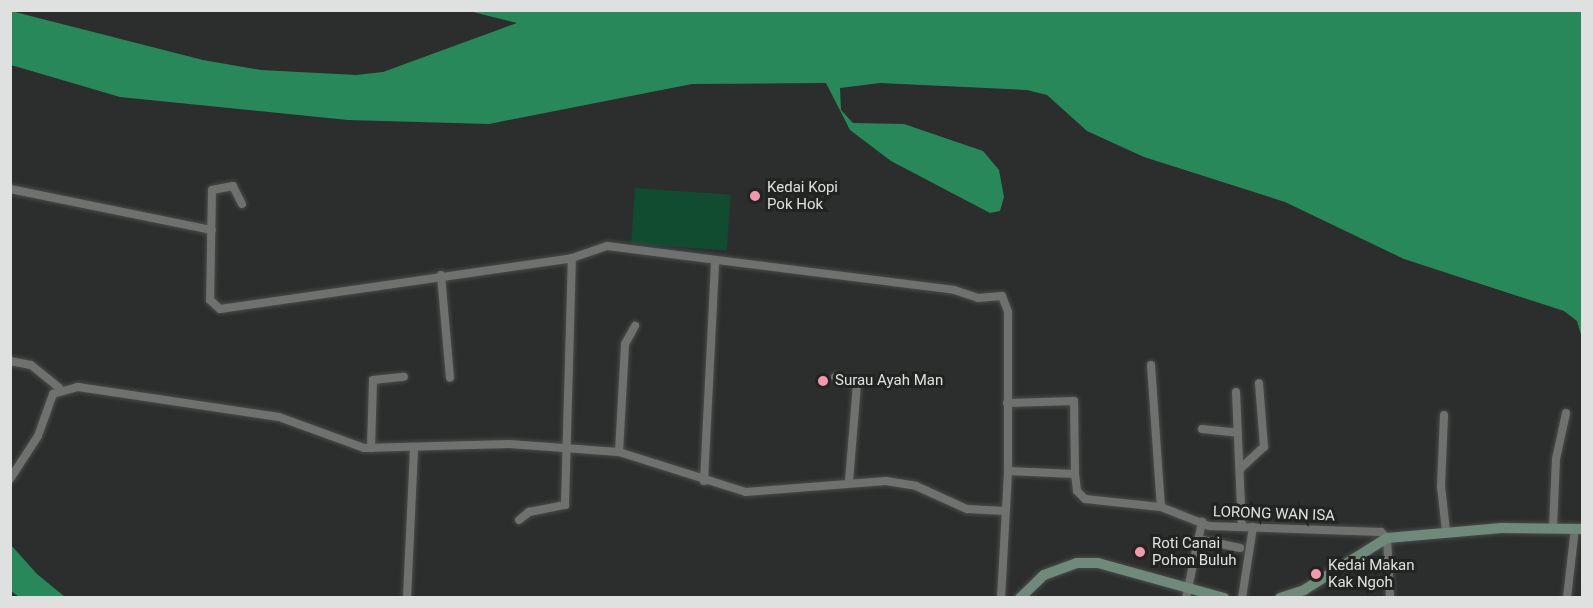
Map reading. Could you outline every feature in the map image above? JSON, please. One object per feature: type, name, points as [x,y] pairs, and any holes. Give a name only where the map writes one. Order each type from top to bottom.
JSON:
[{"type":"street","points":[[242,204],[234,187],[213,188],[210,300],[220,309],[441,275],[572,258],[607,246],[715,262],[954,290],[978,298],[995,295],[1006,301],[1008,471],[1001,597]]},
{"type":"street","points":[[10,189],[212,230]]},
{"type":"street","points":[[519,520],[529,512],[564,507],[568,447],[572,258]]},
{"type":"street","points":[[704,481],[715,262]]},
{"type":"street","points":[[441,275],[450,378]]},
{"type":"street","points":[[619,452],[625,344],[634,326]]},
{"type":"street","points":[[10,361],[33,366],[59,388],[279,417],[371,448],[568,447],[619,452],[704,481],[770,492],[849,482],[904,482],[967,509],[1005,511]]},
{"type":"street","points":[[1151,365],[1161,507]]},
{"type":"street","points":[[371,448],[373,380],[404,377]]},
{"type":"street","points":[[835,377],[857,384],[849,482]]},
{"type":"street","points":[[1240,469],[1264,447],[1259,383]]},
{"type":"street","points":[[10,479],[59,388]]},
{"type":"street","points":[[1236,392],[1242,527]]},
{"type":"street","name":"LORONG WAN ISA","points":[[1007,403],[1074,401],[1075,474],[1077,492],[1084,499],[1161,507],[1202,522],[1253,528],[1369,531],[1387,538]]},
{"type":"street","points":[[1553,528],[1556,459],[1566,413]]},
{"type":"street","points":[[1443,415],[1440,469],[1446,531]]},
{"type":"street","points":[[1202,429],[1238,433]]},
{"type":"street","points":[[407,597],[414,448]]},
{"type":"street","points":[[1008,471],[1075,474]]},
{"type":"street","points":[[1187,593],[1202,522]]},
{"type":"street","points":[[1242,597],[1253,528]]},
{"type":"street","points":[[1280,597],[1304,590],[1387,538],[1446,531],[1579,528],[1567,597]]},
{"type":"street","points":[[1387,538],[1390,597]]},
{"type":"street","points":[[1198,539],[1240,548]]},
{"type":"street","points":[[1020,597],[1044,575],[1077,563],[1115,565],[1187,593],[1224,597]]},
{"type":"shaded area","points":[[11,11],[203,60],[261,70],[356,75],[383,72],[517,23],[469,11],[1582,11],[1582,338],[1577,321],[1564,311],[1404,259],[1285,202],[1144,157],[1087,131],[1047,95],[1027,90],[880,83],[840,88],[841,110],[853,123],[904,124],[983,151],[999,170],[1004,197],[1000,211],[990,213],[891,161],[850,130],[826,83],[692,84],[489,124],[348,120],[120,97],[11,65]]},
{"type":"shaded area","points":[[635,188],[731,195],[727,251],[631,244]]},
{"type":"shaded area","points":[[11,545],[37,574],[65,597],[19,597],[11,591]]},
{"type":"place","name":"Kedai Kopi Pok Hok","points":[[755,196]]},
{"type":"place","name":"Surau Ayah Man","points":[[823,381]]},
{"type":"place","name":"Roti Canai Pohon Buluh","points":[[1140,552]]},
{"type":"place","name":"Kedai Makan Kak Ngoh","points":[[1316,574]]}]
